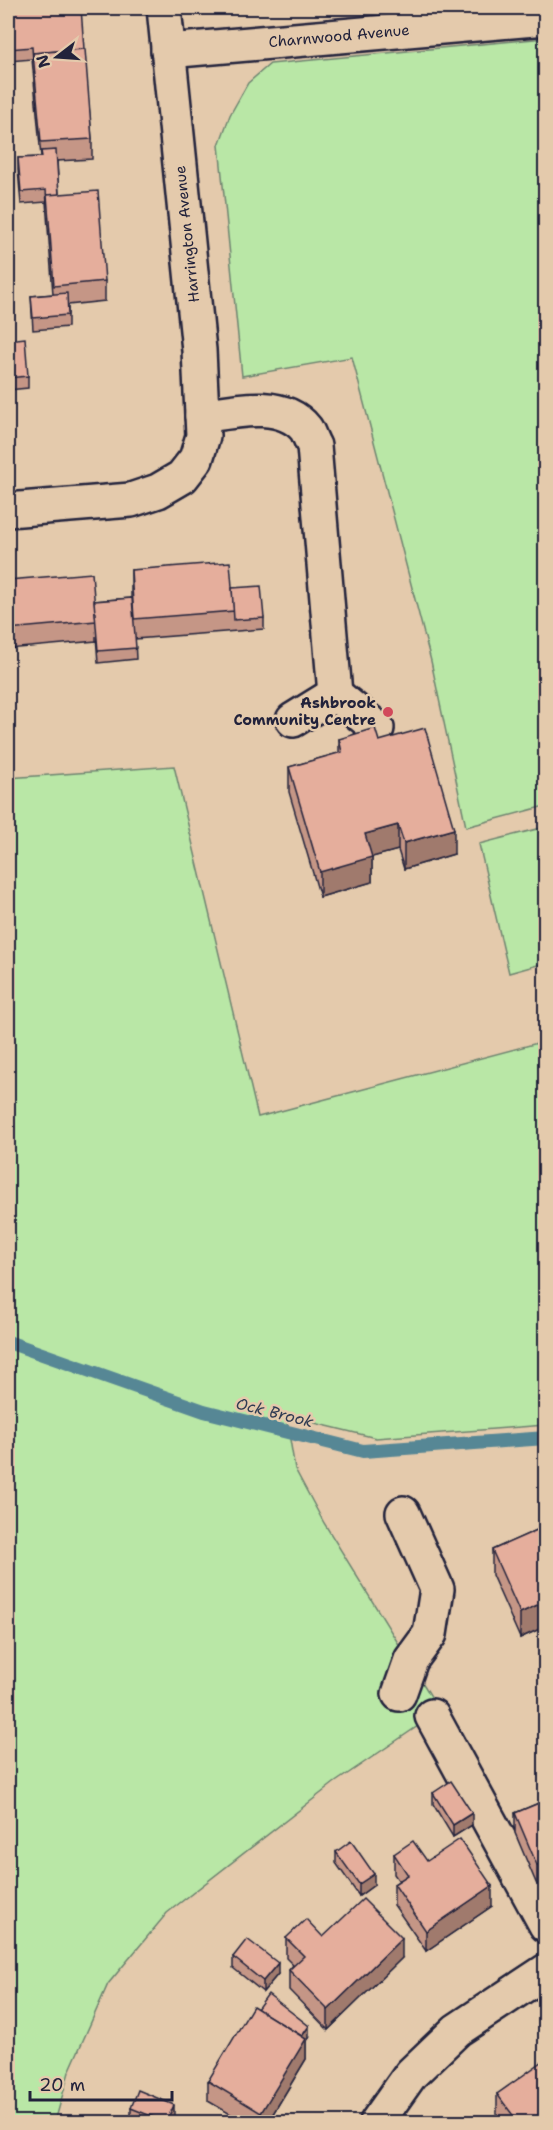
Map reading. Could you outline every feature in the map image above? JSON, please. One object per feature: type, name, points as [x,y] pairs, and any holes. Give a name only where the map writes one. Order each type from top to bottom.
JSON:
[{"type":"street","name":"Harrington Avenue","points":[[8,510],[132,500],[158,491],[182,477],[196,459],[203,436],[199,350],[164,8]]},
{"type":"street","name":"Charnwood Avenue","points":[[168,51],[546,18]]},
{"type":"street","points":[[202,416],[246,409],[272,410],[292,418],[306,429],[314,446],[335,694],[377,728]]},
{"type":"street","points":[[293,720],[335,694]]},
{"type":"street","points":[[399,1694],[411,1660],[430,1634],[437,1589],[403,1513]]},
{"type":"street","points":[[432,1716],[546,1925]]},
{"type":"street","points":[[377,2122],[411,2074],[457,2030],[546,1971]]},
{"type":"green space","points":[[545,38],[545,806],[466,827],[431,661],[352,357],[242,376],[219,145],[230,115],[248,83],[270,64]]},
{"type":"green space","points":[[174,766],[258,1117],[545,1041],[545,1425],[376,1438],[286,1416],[295,1469],[324,1523],[440,1711],[334,1783],[167,1913],[108,1984],[69,2072],[55,2122],[8,2122],[8,778]]},
{"type":"green space","points":[[545,827],[545,963],[509,973],[479,844]]},
{"type":"building","points":[[81,8],[84,49],[33,53],[33,61],[32,47],[9,49],[8,9]]},
{"type":"building","points":[[85,49],[92,139],[41,142],[33,53]]},
{"type":"building","points":[[56,150],[59,195],[47,195],[47,204],[46,190],[21,192],[18,158],[42,157],[41,151]]},
{"type":"building","points":[[98,191],[105,281],[54,286],[47,195]]},
{"type":"building","points":[[67,293],[68,315],[33,318],[31,296]]},
{"type":"building","points":[[25,338],[28,376],[8,378],[8,340]]},
{"type":"building","points":[[230,562],[234,611],[134,619],[131,570]]},
{"type":"building","points":[[92,573],[96,621],[8,629],[8,580]]},
{"type":"building","points":[[261,586],[264,618],[234,620],[232,588]]},
{"type":"building","points":[[132,598],[136,648],[98,651],[94,601]]},
{"type":"building","points":[[375,728],[379,741],[425,728],[454,829],[404,843],[398,825],[365,834],[372,857],[320,872],[289,767],[342,752],[339,739]]},
{"type":"building","points":[[546,1526],[546,1601],[520,1613],[492,1550]]},
{"type":"building","points":[[451,1781],[472,1813],[453,1825],[433,1793]]},
{"type":"building","points":[[546,1800],[546,1861],[537,1865],[515,1813]]},
{"type":"building","points":[[460,1839],[492,1886],[426,1931],[394,1884],[408,1875],[394,1854],[413,1841],[427,1861]]},
{"type":"building","points":[[351,1841],[374,1874],[359,1884],[336,1852]]},
{"type":"building","points":[[363,1899],[402,1938],[328,2010],[289,1970],[304,1956],[286,1938],[306,1919],[323,1937]]},
{"type":"building","points":[[247,1939],[278,1963],[263,1981],[233,1957]]},
{"type":"building","points":[[268,1994],[309,2026],[302,2036],[257,2009]]},
{"type":"building","points":[[253,2006],[306,2039],[261,2113],[208,2081]]},
{"type":"building","points":[[546,2059],[546,2122],[518,2122],[497,2094]]},
{"type":"building","points":[[138,2090],[174,2105],[166,2122],[131,2108]]},
{"type":"waterway","name":"Ock Brook","points":[[8,1342],[204,1411],[363,1451],[546,1438]]},
{"type":"place","name":"Ashbrook Community Centre","points":[[388,712]]}]
